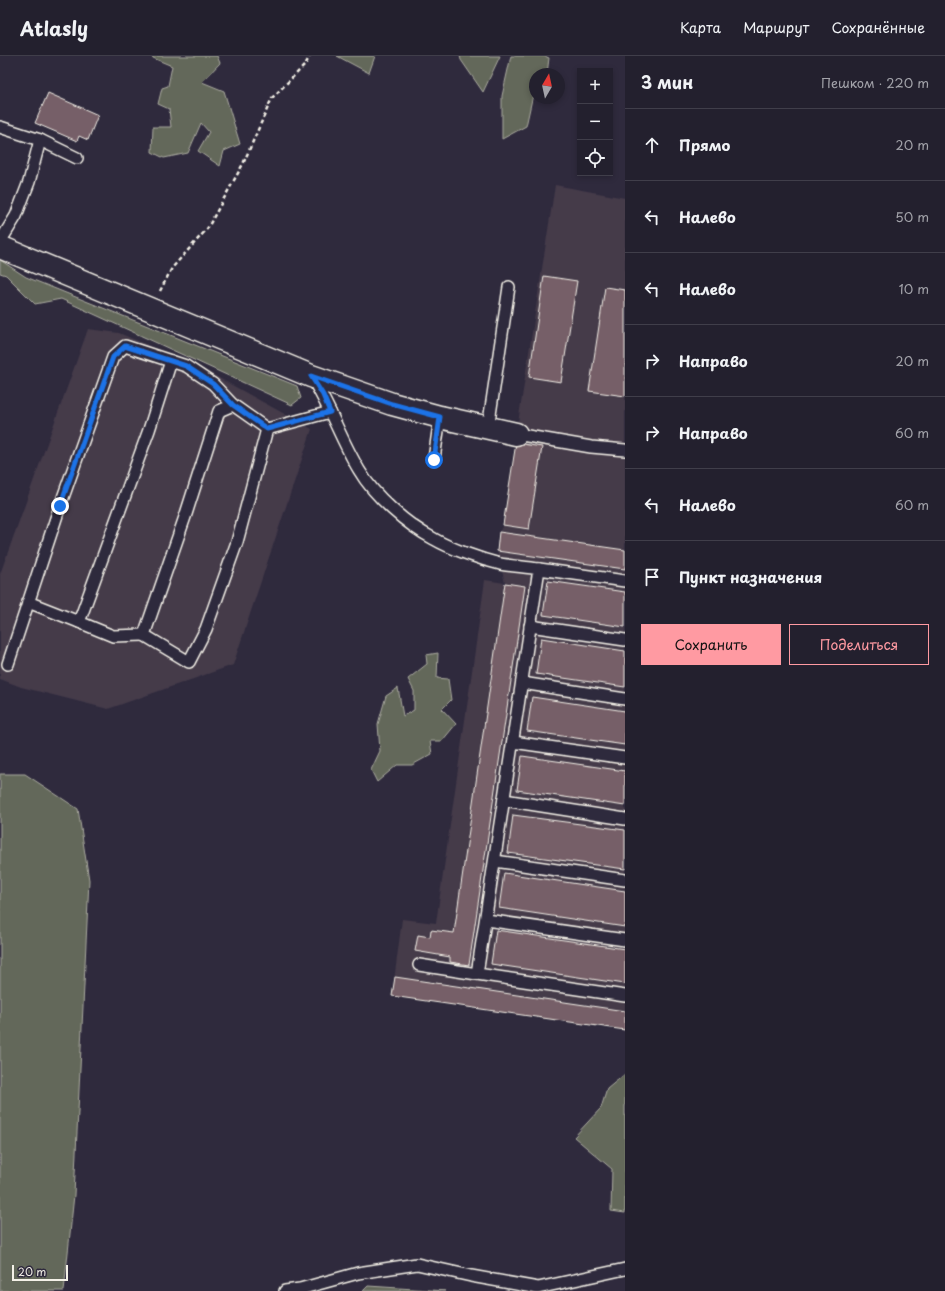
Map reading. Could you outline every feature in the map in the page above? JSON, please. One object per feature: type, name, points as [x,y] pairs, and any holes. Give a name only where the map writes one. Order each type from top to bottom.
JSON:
[{"type":"street","points":[[0,247],[311,376],[392,404],[440,417],[516,434]]},
{"type":"lane","points":[[0,127],[40,140],[77,158]]},
{"type":"lane","points":[[0,242],[16,216],[29,182],[40,140]]},
{"type":"lane","points":[[488,428],[509,287]]},
{"type":"lane","points":[[8,664],[60,506],[113,357],[125,346],[186,366],[213,384],[233,405],[267,429]]},
{"type":"lane","points":[[79,622],[149,430],[171,361]]},
{"type":"lane","points":[[311,376],[323,395],[359,471],[381,499],[406,520],[434,540],[470,555],[500,564],[625,581]]},
{"type":"lane","points":[[144,635],[186,514],[218,411],[233,405]]},
{"type":"lane","points":[[267,429],[330,412]]},
{"type":"lane","points":[[434,460],[440,417]]},
{"type":"lane","points":[[28,602],[114,636],[144,635],[189,662],[206,629],[237,542],[267,429]]},
{"type":"lane","points":[[516,434],[591,447],[625,450]]},
{"type":"lane","points":[[477,974],[539,569]]},
{"type":"lane","points":[[530,626],[625,640]]},
{"type":"lane","points":[[522,683],[625,699]]},
{"type":"lane","points":[[513,742],[625,758]]},
{"type":"lane","points":[[504,800],[625,818]]},
{"type":"lane","points":[[495,861],[625,880]]},
{"type":"lane","points":[[486,920],[625,940]]},
{"type":"lane","points":[[419,965],[625,996]]},
{"type":"lane","points":[[285,1291],[300,1289],[358,1273],[417,1264],[471,1276],[538,1288],[625,1269]]},
{"type":"path","points":[[150,309],[172,268],[207,229],[243,164],[272,98],[305,65],[310,56]]},
{"type":"shaded area","points":[[555,185],[625,198],[625,1030],[392,996],[402,919],[436,923],[485,580],[505,583],[497,551],[499,532],[503,525]]},
{"type":"shaded area","points":[[88,329],[119,333],[199,367],[312,429],[233,665],[108,709],[21,687],[0,679],[0,574]]},
{"type":"green space","points":[[152,56],[217,56],[220,63],[202,82],[224,91],[240,144],[224,151],[220,166],[198,151],[209,132],[201,123],[188,153],[164,158],[152,152],[153,127],[171,127],[169,109],[158,104],[162,88],[168,86],[172,66],[153,58]]},
{"type":"green space","points":[[337,56],[375,56],[369,73]]},
{"type":"green space","points":[[460,56],[500,56],[483,92],[461,60]]},
{"type":"green space","points":[[511,56],[544,56],[549,58],[548,68],[529,68],[529,104],[531,104],[526,126],[502,139],[502,96]]},
{"type":"green space","points":[[0,260],[26,277],[297,386],[301,398],[292,405],[61,299],[35,304],[6,275],[0,273]]},
{"type":"green space","points":[[438,653],[437,678],[448,679],[451,700],[442,709],[456,724],[442,741],[430,741],[432,754],[412,765],[397,765],[377,782],[371,770],[380,751],[378,724],[386,696],[398,688],[403,716],[414,710],[414,691],[408,679],[427,664],[426,655]]},
{"type":"green space","points":[[0,774],[25,774],[78,809],[89,880],[74,1195],[64,1291],[0,1291]]},
{"type":"green space","points":[[625,1074],[625,1213],[611,1211],[612,1169],[574,1137],[601,1108],[607,1089]]},
{"type":"green space","points":[[368,1286],[445,1291],[363,1291]]},
{"type":"building","points":[[48,93],[98,115],[88,140],[79,136],[77,141],[35,123]]},
{"type":"building","points":[[544,276],[577,281],[561,382],[529,377]]},
{"type":"building","points":[[605,287],[625,290],[625,396],[589,391]]},
{"type":"building","points":[[516,443],[542,447],[529,529],[503,525]]},
{"type":"building","points":[[499,532],[625,550],[625,569],[497,551]]},
{"type":"building","points":[[548,581],[625,592],[625,627],[543,615]]},
{"type":"building","points":[[505,583],[525,586],[469,965],[450,962],[450,957],[415,951],[418,935],[430,937],[431,930],[454,933]]},
{"type":"building","points":[[541,638],[625,651],[625,687],[536,674]]},
{"type":"building","points":[[532,697],[625,711],[625,745],[527,731]]},
{"type":"building","points":[[522,756],[625,771],[625,806],[517,790]]},
{"type":"building","points":[[513,815],[625,830],[625,869],[508,853]]},
{"type":"building","points":[[504,873],[625,891],[625,927],[499,908]]},
{"type":"building","points":[[496,930],[625,949],[625,984],[491,964]]},
{"type":"building","points":[[395,977],[625,1011],[625,1030],[392,996]]},
{"type":"route","points":[[60,506],[113,357],[125,346],[186,366],[213,384],[233,405],[267,429],[330,412],[323,395],[311,376],[392,404],[440,417],[434,460]]}]
